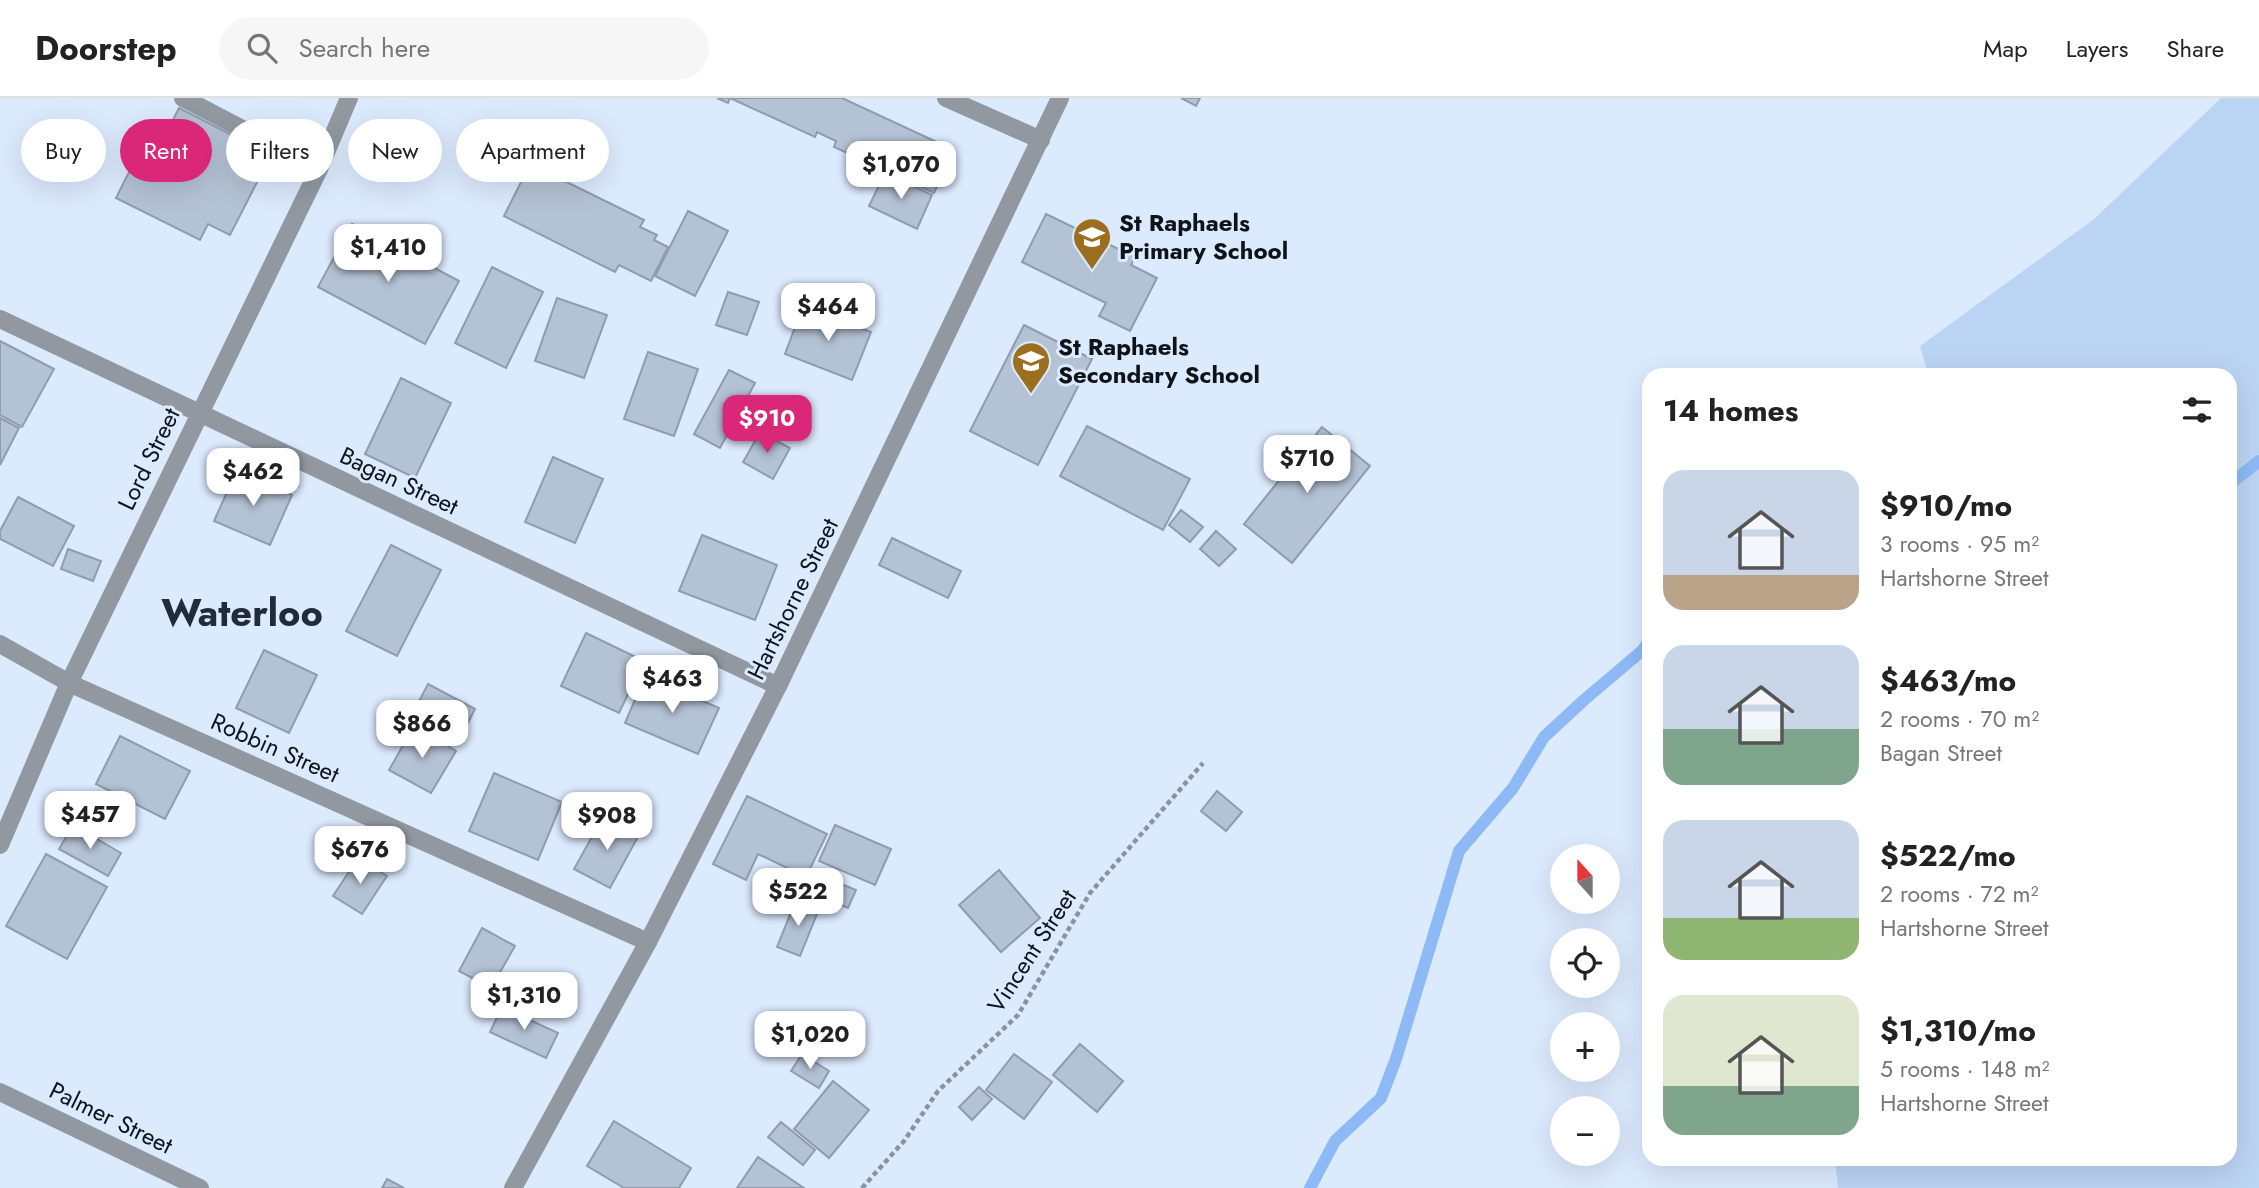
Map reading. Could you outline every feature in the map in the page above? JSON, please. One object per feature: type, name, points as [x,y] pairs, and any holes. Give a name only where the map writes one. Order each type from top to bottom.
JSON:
[{"type":"street","points":[[183,98],[226,120]]},
{"type":"street","name":"Lord Street","points":[[334,134],[349,98]]},
{"type":"street","points":[[946,98],[1041,140]]},
{"type":"street","name":"Hartshorne Street","points":[[513,1188],[648,942],[778,686],[1060,98]]},
{"type":"street","name":"Lord Street","points":[[0,845],[69,682],[313,182]]},
{"type":"street","name":"Bagan Street","points":[[0,319],[778,686]]},
{"type":"street","name":"Robbin Street","points":[[0,644],[69,682],[648,942]]},
{"type":"street","name":"Palmer Street","points":[[0,1092],[200,1188]]},
{"type":"path","name":"Vincent Street","points":[[862,1188],[904,1141],[938,1091],[1018,1014],[1090,893],[1203,763]]},
{"type":"shaded area","points":[[2221,98],[2259,98],[2259,1188],[1838,1188],[1836,1166],[2237,1166],[2237,368],[1926,368],[1920,346],[2093,220]]},
{"type":"building","points":[[717,98],[730,98],[728,103]]},
{"type":"building","points":[[730,98],[842,98],[954,150],[934,193],[834,147],[836,141],[817,132],[815,137]]},
{"type":"building","points":[[1181,98],[1200,98],[1196,106]]},
{"type":"building","points":[[179,108],[201,119],[173,119]]},
{"type":"building","points":[[212,125],[226,132],[226,182],[257,182],[230,235],[208,224],[200,240],[116,198],[124,182],[212,182]]},
{"type":"building","points":[[885,173],[932,195],[917,229],[869,206]]},
{"type":"building","points":[[521,182],[567,182],[644,220],[640,227],[657,235],[654,240],[668,247],[651,281],[619,265],[615,272],[504,216]]},
{"type":"building","points":[[688,211],[728,231],[695,296],[655,276]]},
{"type":"building","name":"St Raphaels Primary School","points":[[1046,214],[1135,257],[1131,265],[1157,278],[1130,331],[1099,316],[1106,303],[1022,262]]},
{"type":"building","points":[[352,224],[459,281],[425,344],[318,287]]},
{"type":"building","points":[[492,267],[543,292],[506,368],[455,343]]},
{"type":"building","points":[[728,292],[759,302],[747,335],[716,325]]},
{"type":"building","points":[[557,298],[607,315],[584,378],[535,361]]},
{"type":"building","points":[[803,306],[871,332],[852,380],[785,354]]},
{"type":"building","name":"St Raphaels Secondary School","points":[[1024,325],[1092,359],[1038,465],[970,431]]},
{"type":"building","points":[[0,341],[54,369],[22,427],[0,415]]},
{"type":"building","points":[[648,352],[698,369],[674,436],[624,419]]},
{"type":"building","points":[[729,370],[755,383],[720,448],[694,434]]},
{"type":"building","points":[[401,378],[451,403],[415,478],[365,454]]},
{"type":"building","points":[[0,418],[19,428],[0,465]]},
{"type":"building","points":[[1087,426],[1190,479],[1163,530],[1060,476]]},
{"type":"building","points":[[1322,427],[1370,466],[1292,563],[1244,524]]},
{"type":"building","points":[[760,432],[790,448],[773,479],[743,462]]},
{"type":"building","points":[[553,457],[603,479],[575,543],[525,522]]},
{"type":"building","points":[[236,472],[292,495],[270,545],[214,521]]},
{"type":"building","points":[[18,497],[74,526],[53,566],[0,539],[0,531]]},
{"type":"building","points":[[1181,510],[1203,527],[1190,542],[1169,525]]},
{"type":"building","points":[[1216,531],[1236,549],[1219,566],[1200,549]]},
{"type":"building","points":[[702,535],[777,565],[755,620],[679,591]]},
{"type":"building","points":[[892,538],[961,571],[948,598],[879,565]]},
{"type":"building","points":[[391,545],[441,570],[397,656],[346,631]]},
{"type":"building","points":[[68,549],[101,561],[93,581],[61,569]]},
{"type":"building","points":[[586,633],[644,661],[619,713],[561,686]]},
{"type":"building","points":[[264,650],[317,675],[289,733],[236,708]]},
{"type":"building","points":[[645,676],[719,708],[698,754],[625,723]]},
{"type":"building","points":[[428,684],[475,709],[464,731],[416,707]]},
{"type":"building","points":[[414,726],[456,751],[431,793],[389,770]]},
{"type":"building","points":[[120,736],[190,771],[165,819],[96,784]]},
{"type":"building","points":[[494,773],[562,802],[538,860],[469,831]]},
{"type":"building","points":[[1217,791],[1242,812],[1226,831],[1201,811]]},
{"type":"building","points":[[747,796],[827,834],[806,877],[758,854],[746,880],[713,864]]},
{"type":"building","points":[[603,817],[639,835],[610,888],[574,869]]},
{"type":"building","points":[[73,825],[121,853],[108,876],[59,849]]},
{"type":"building","points":[[835,825],[891,849],[875,885],[819,861]]},
{"type":"building","points":[[46,854],[107,887],[67,959],[6,926]]},
{"type":"building","points":[[358,858],[387,876],[362,914],[333,896]]},
{"type":"building","points":[[999,870],[1040,918],[1001,952],[959,905]]},
{"type":"building","points":[[817,874],[856,890],[848,908],[809,892]]},
{"type":"building","points":[[796,900],[819,909],[800,956],[777,947]]},
{"type":"building","points":[[482,928],[515,946],[491,988],[459,971]]},
{"type":"building","points":[[502,1007],[558,1033],[546,1058],[490,1032]]},
{"type":"building","points":[[1080,1044],[1123,1081],[1097,1112],[1053,1075]]},
{"type":"building","points":[[802,1054],[829,1071],[819,1088],[791,1071]]},
{"type":"building","points":[[1014,1054],[1052,1082],[1024,1119],[986,1090]]},
{"type":"building","points":[[833,1081],[869,1110],[829,1158],[794,1129]]},
{"type":"building","points":[[979,1087],[992,1099],[972,1120],[959,1107]]},
{"type":"building","points":[[614,1121],[691,1168],[679,1188],[624,1188],[587,1166]]},
{"type":"building","points":[[781,1122],[815,1150],[803,1165],[768,1137]]},
{"type":"building","points":[[758,1157],[804,1188],[737,1188]]},
{"type":"building","points":[[387,1179],[404,1188],[382,1188]]},
{"type":"waterway","points":[[2237,478],[2259,461]]},
{"type":"waterway","points":[[1310,1188],[1335,1141],[1381,1098],[1396,1059],[1459,851],[1513,788],[1544,737],[1642,651]]},
{"type":"place","name":"St Raphaels Primary School","points":[[1092,271]]},
{"type":"place","name":"St Raphaels Secondary School","points":[[1031,395]]},
{"type":"district","name":"Waterloo","points":[[242,613]]}]
